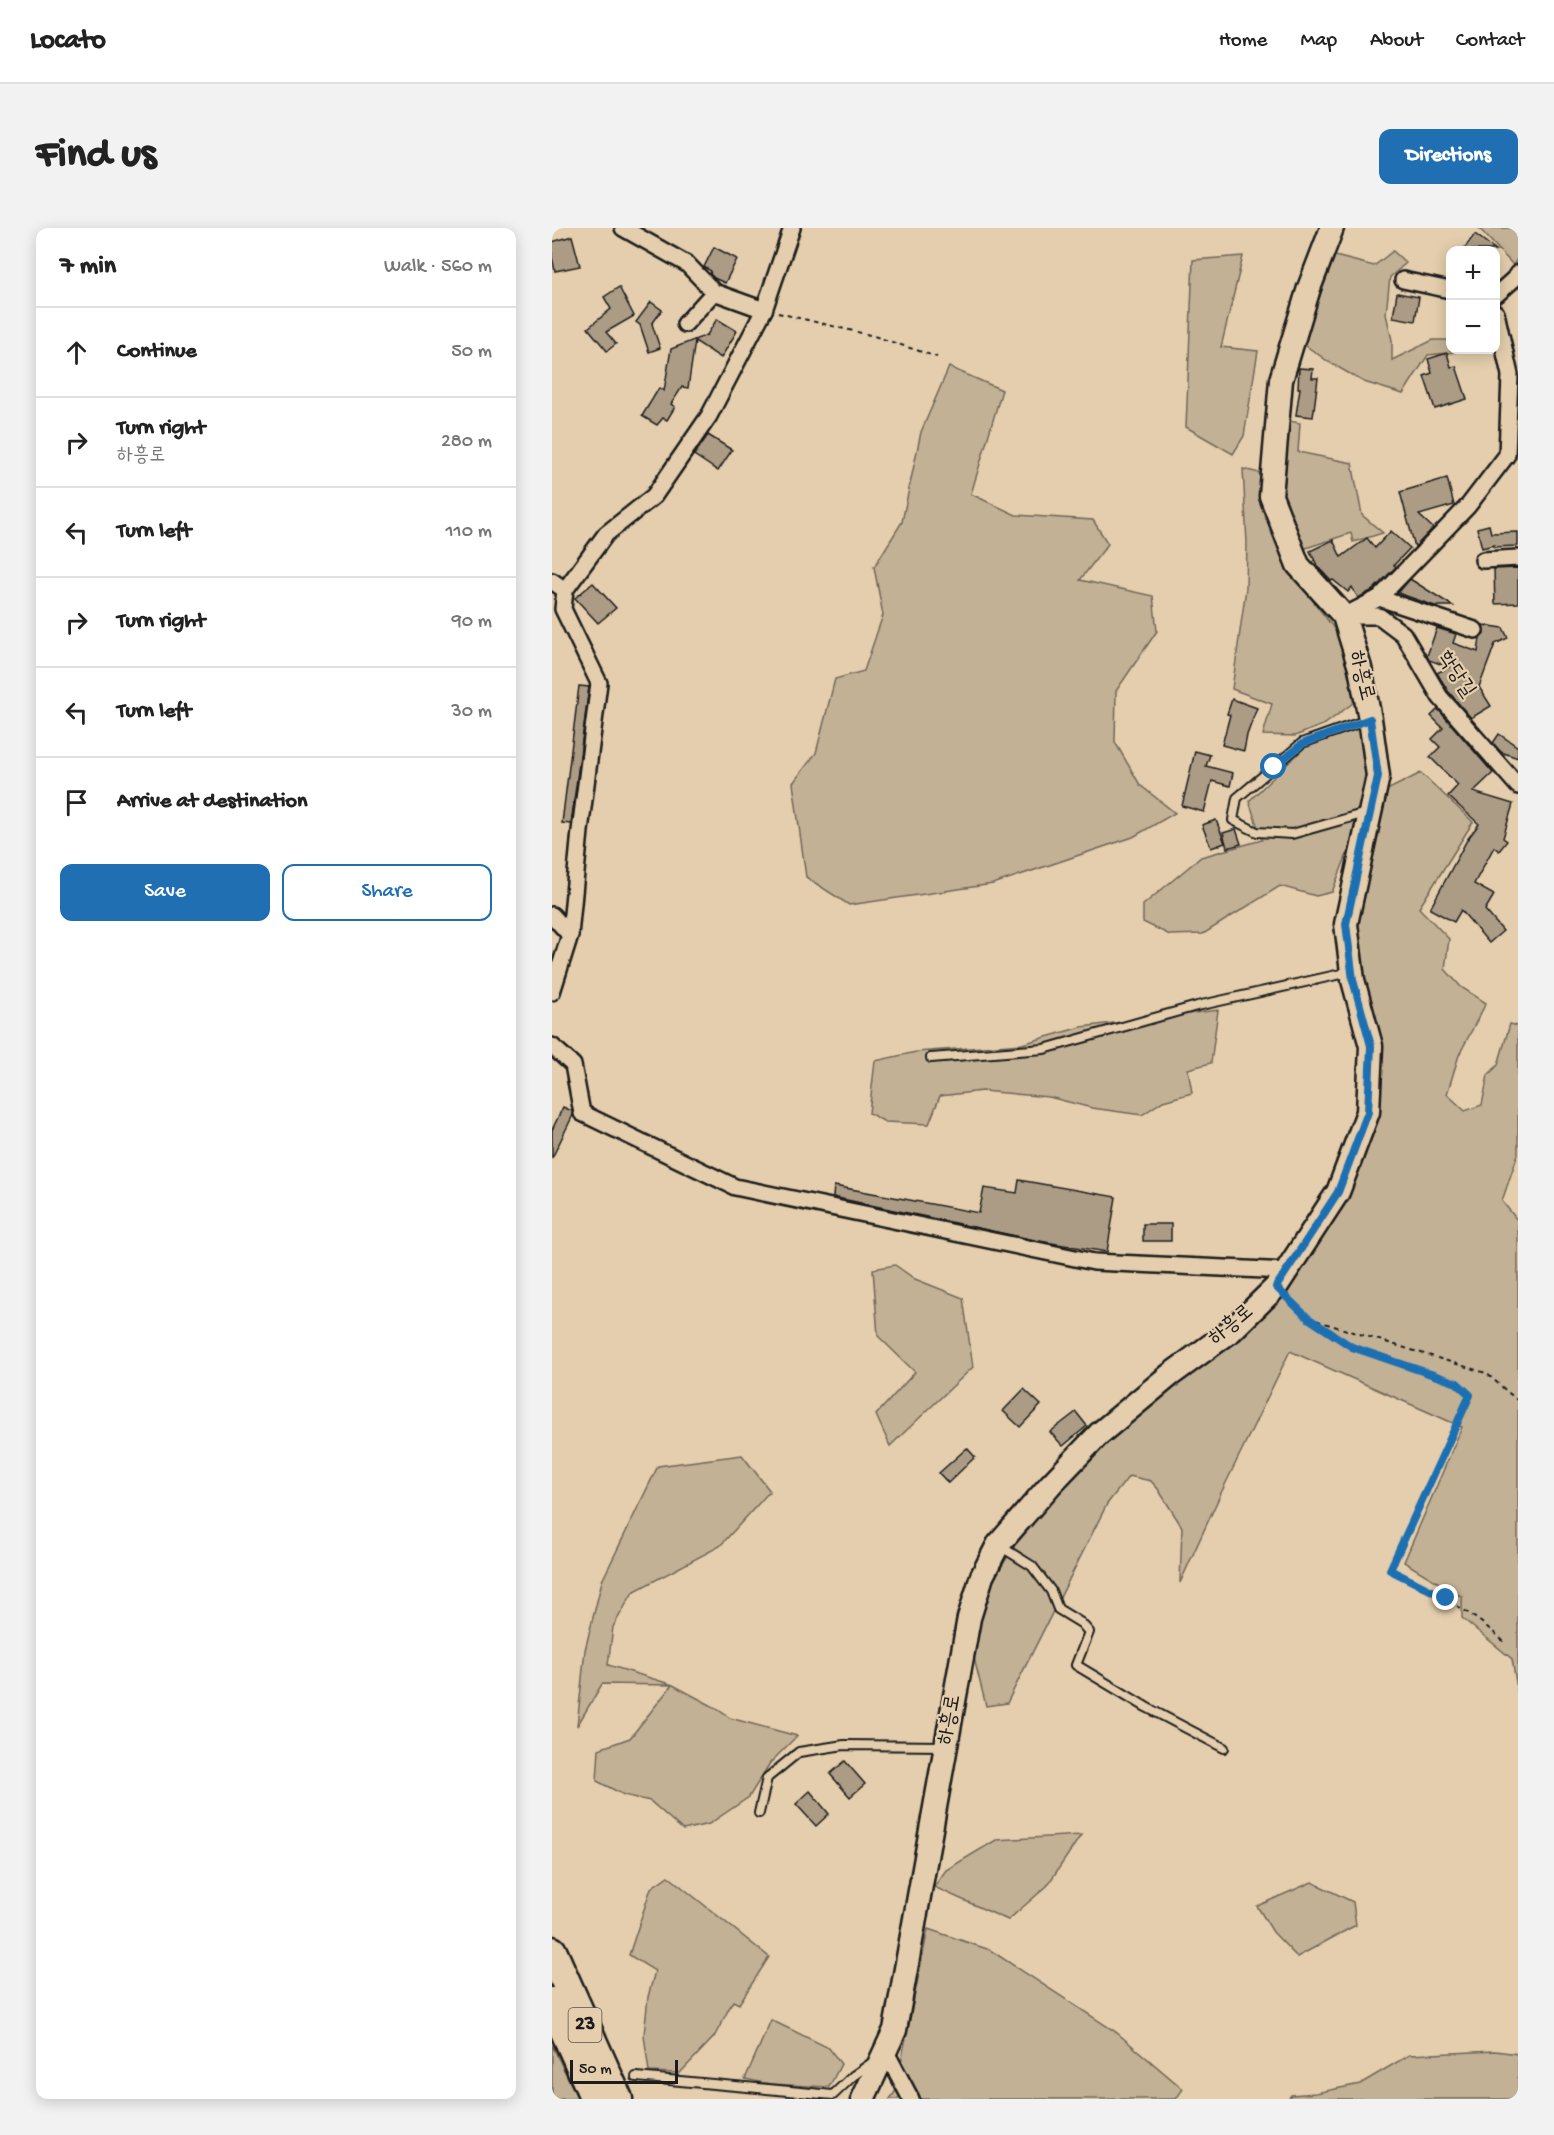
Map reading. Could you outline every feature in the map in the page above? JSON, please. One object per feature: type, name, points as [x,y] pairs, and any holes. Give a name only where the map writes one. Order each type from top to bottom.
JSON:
[{"type":"highway","name":"23","points":[[552,1951],[618,2099]]},
{"type":"highway","name":"23","points":[[552,2002],[596,2099]]},
{"type":"street","points":[[623,228],[687,264],[714,292],[764,309]]},
{"type":"street","points":[[552,992],[570,935],[580,831],[599,683],[558,611],[565,590],[606,534],[654,496],[709,416],[764,309],[792,228]]},
{"type":"street","name":"하흥로","points":[[863,2099],[896,2030],[969,1618],[982,1576],[998,1545],[1051,1484],[1099,1434],[1170,1375],[1232,1330],[1282,1279],[1338,1192],[1368,1112],[1371,1046],[1352,971],[1346,924],[1378,776],[1370,719],[1360,668],[1344,616],[1298,565],[1271,496],[1281,380],[1309,288],[1332,228]]},
{"type":"street","points":[[1500,291],[1518,273]]},
{"type":"street","points":[[1403,280],[1446,289]]},
{"type":"street","points":[[685,324],[714,292]]},
{"type":"street","points":[[1344,616],[1379,598],[1512,460],[1510,375],[1500,331]]},
{"type":"street","points":[[1483,560],[1518,558]]},
{"type":"street","points":[[552,580],[565,590]]},
{"type":"street","points":[[1379,598],[1475,630]]},
{"type":"street","name":"학당길","points":[[1344,616],[1379,616],[1403,634],[1440,697],[1518,786]]},
{"type":"street","points":[[552,915],[570,935]]},
{"type":"street","points":[[552,1046],[573,1065],[582,1113],[735,1187],[1094,1262],[1282,1279]]},
{"type":"street","points":[[886,2052],[911,2099]]},
{"type":"lane","points":[[1370,719],[1302,744],[1237,798],[1233,820],[1257,832],[1292,834],[1370,811]]},
{"type":"lane","points":[[931,1058],[1044,1049],[1197,1006],[1352,971]]},
{"type":"lane","points":[[998,1545],[1032,1566],[1051,1591],[1058,1609],[1081,1623],[1089,1632],[1076,1665],[1146,1707],[1224,1748]]},
{"type":"lane","points":[[759,1813],[767,1778],[799,1752],[844,1745],[946,1746]]},
{"type":"lane","points":[[636,2077],[833,2095],[853,2076],[886,2052]]},
{"type":"path","points":[[764,309],[874,336],[938,357]]},
{"type":"path","points":[[1282,1279],[1308,1318],[1352,1347],[1457,1383],[1470,1395],[1390,1570],[1446,1598],[1504,1641]]},
{"type":"path","points":[[1308,1318],[1485,1373],[1518,1401]]},
{"type":"shaded area","points":[[1479,228],[1518,228],[1518,258],[1513,265],[1500,251],[1500,246],[1496,246]]},
{"type":"shaded area","points":[[1393,251],[1406,263],[1390,277],[1386,314],[1392,340],[1392,360],[1433,340],[1446,340],[1446,353],[1428,355],[1403,394],[1364,382],[1302,343],[1335,256],[1374,266]]},
{"type":"shaded area","points":[[1243,256],[1221,347],[1258,351],[1244,436],[1233,454],[1186,427],[1193,260]]},
{"type":"shaded area","points":[[949,367],[1002,390],[971,494],[1016,515],[1093,520],[1108,544],[1080,580],[1153,596],[1157,631],[1116,691],[1115,742],[1140,785],[1175,813],[1133,837],[993,884],[849,905],[806,877],[793,783],[816,753],[835,679],[864,671],[883,615],[874,567],[902,522],[921,432]]},
{"type":"shaded area","points":[[1284,420],[1300,423],[1298,452],[1352,463],[1362,515],[1383,533],[1353,542],[1351,533],[1300,550],[1276,491]]},
{"type":"shaded area","points":[[1243,469],[1268,475],[1291,572],[1342,639],[1357,700],[1325,724],[1295,736],[1263,735],[1272,704],[1232,689],[1246,588],[1247,543]]},
{"type":"shaded area","points":[[1363,727],[1367,804],[1332,892],[1316,896],[1280,886],[1203,934],[1170,935],[1143,922],[1143,905],[1201,857],[1262,840],[1249,801],[1305,747]]},
{"type":"shaded area","points":[[1421,773],[1473,822],[1419,908],[1449,939],[1445,969],[1461,987],[1486,1003],[1459,1055],[1447,1094],[1465,1111],[1482,1105],[1488,1075],[1498,1065],[1510,1024],[1518,1026],[1518,1154],[1502,1201],[1518,1221],[1518,1694],[1512,1659],[1462,1618],[1462,1597],[1404,1562],[1462,1427],[1290,1351],[1180,1583],[1182,1527],[1151,1481],[1129,1476],[1107,1504],[1007,1703],[986,1706],[972,1650],[988,1588],[1022,1534],[1091,1453],[1321,1233],[1362,1161],[1378,1067],[1373,1010],[1360,971],[1361,943],[1358,918],[1385,791]]},
{"type":"shaded area","points":[[1218,1010],[1211,1063],[1188,1069],[1192,1093],[1163,1101],[1142,1115],[1092,1108],[1049,1097],[982,1091],[940,1096],[929,1124],[885,1122],[869,1113],[875,1061],[916,1052],[1022,1044],[1081,1027]]},
{"type":"shaded area","points":[[895,1265],[915,1279],[963,1298],[973,1367],[890,1446],[876,1415],[915,1372],[878,1336],[873,1269]]},
{"type":"shaded area","points":[[742,1455],[770,1491],[720,1546],[633,1592],[613,1627],[608,1665],[673,1685],[730,1718],[797,1736],[770,1763],[749,1797],[709,1824],[683,1830],[650,1801],[624,1795],[597,1781],[599,1749],[630,1738],[672,1685],[602,1684],[577,1726],[585,1650],[602,1581],[658,1466]]},
{"type":"shaded area","points":[[1081,1835],[1047,1886],[1008,1920],[934,1887],[946,1870],[996,1840]]},
{"type":"shaded area","points":[[668,1876],[769,1957],[739,2004],[733,2001],[714,2037],[680,2073],[649,2072],[644,2035],[648,1997],[655,1971],[629,1955],[651,1888]]},
{"type":"shaded area","points":[[1312,1882],[1353,1902],[1356,1925],[1297,1957],[1273,1932],[1257,1906]]},
{"type":"shaded area","points":[[928,1929],[990,1950],[1116,2032],[1183,2089],[1176,2099],[890,2099],[895,2092]]},
{"type":"shaded area","points":[[771,2020],[829,2048],[841,2064],[829,2087],[769,2084],[745,2079]]},
{"type":"shaded area","points":[[552,2045],[578,2099],[552,2099]]},
{"type":"shaded area","points":[[1495,2051],[1518,2054],[1518,2099],[1288,2099],[1291,2095],[1316,2093],[1360,2084],[1409,2055]]},
{"type":"building","points":[[1475,234],[1491,246],[1466,246]]},
{"type":"building","points":[[572,236],[580,266],[555,271],[552,242]]},
{"type":"building","points":[[714,247],[737,259],[725,283],[714,278],[710,274],[711,271],[704,267]]},
{"type":"building","points":[[619,287],[634,316],[606,332],[616,344],[607,351],[588,328],[611,309],[604,297]]},
{"type":"building","points":[[1397,293],[1419,297],[1415,321],[1393,317]]},
{"type":"building","points":[[651,302],[662,310],[652,324],[660,348],[649,352],[640,325],[636,322]]},
{"type":"building","points":[[717,319],[737,331],[721,358],[695,341],[688,388],[682,387],[671,404],[675,407],[667,420],[663,418],[657,425],[642,416],[659,388],[664,391],[671,349],[707,335]]},
{"type":"building","points":[[1447,354],[1451,367],[1456,366],[1467,399],[1435,409],[1424,376],[1432,373],[1428,359]]},
{"type":"building","points":[[1299,368],[1313,369],[1312,378],[1318,378],[1313,417],[1296,415],[1300,388],[1298,388]]},
{"type":"building","points":[[708,435],[732,450],[718,471],[694,455]]},
{"type":"building","points":[[1447,478],[1454,505],[1419,515],[1433,528],[1415,547],[1400,492]]},
{"type":"building","points":[[1489,525],[1491,533],[1518,532],[1518,546],[1494,547],[1494,545],[1482,548],[1477,528]]},
{"type":"building","points":[[1391,531],[1410,548],[1394,565],[1396,567],[1373,590],[1358,598],[1352,587],[1348,592],[1333,580],[1331,581],[1318,567],[1310,551],[1333,540],[1341,557],[1367,538],[1375,548]]},
{"type":"building","points":[[1518,568],[1518,603],[1495,604],[1494,569]]},
{"type":"building","points":[[1410,579],[1453,606],[1435,606],[1398,593]]},
{"type":"building","points":[[593,583],[616,608],[598,623],[575,598]]},
{"type":"building","points":[[1483,625],[1503,628],[1508,638],[1495,644],[1479,687],[1491,706],[1471,718],[1448,691],[1437,673],[1449,667],[1429,660],[1427,656],[1437,628],[1456,634],[1453,643],[1478,652],[1480,638],[1484,633]]},
{"type":"building","points":[[579,686],[589,687],[571,824],[562,823]]},
{"type":"building","points":[[1232,699],[1257,708],[1244,751],[1222,745]]},
{"type":"building","points":[[1438,709],[1493,773],[1473,792],[1513,804],[1503,838],[1507,841],[1499,851],[1494,847],[1474,884],[1494,895],[1485,910],[1503,931],[1489,943],[1461,910],[1454,922],[1430,909],[1467,840],[1479,824],[1448,796],[1458,785],[1430,757],[1440,747],[1432,739],[1443,728],[1431,716]]},
{"type":"building","points":[[1499,734],[1518,747],[1518,758],[1501,752],[1493,743]]},
{"type":"building","points":[[1195,751],[1210,755],[1206,766],[1233,773],[1230,786],[1212,781],[1204,812],[1182,806]]},
{"type":"building","points":[[1216,820],[1225,843],[1211,848],[1202,825]]},
{"type":"building","points":[[1236,829],[1241,844],[1227,848],[1223,833]]},
{"type":"building","points":[[563,1107],[572,1111],[573,1115],[552,1158],[552,1130]]},
{"type":"building","points":[[1019,1180],[1116,1197],[1107,1252],[1039,1241],[833,1197],[834,1186],[979,1213],[984,1188],[1017,1193]]},
{"type":"building","points":[[1143,1224],[1171,1224],[1171,1241],[1143,1241]]},
{"type":"building","points":[[1024,1389],[1041,1405],[1020,1427],[1003,1411]]},
{"type":"building","points":[[1076,1412],[1087,1426],[1063,1446],[1050,1432]]},
{"type":"building","points":[[967,1448],[975,1457],[948,1483],[939,1473]]},
{"type":"building","points":[[845,1761],[865,1784],[850,1797],[830,1774]]},
{"type":"building","points":[[810,1791],[829,1814],[816,1826],[796,1804]]},
{"type":"route","points":[[1274,767],[1302,744],[1370,719],[1378,776],[1346,924],[1353,980],[1371,1046],[1368,1112],[1338,1192],[1276,1287],[1308,1318],[1352,1347],[1457,1383],[1470,1395],[1390,1570],[1446,1598]]}]
